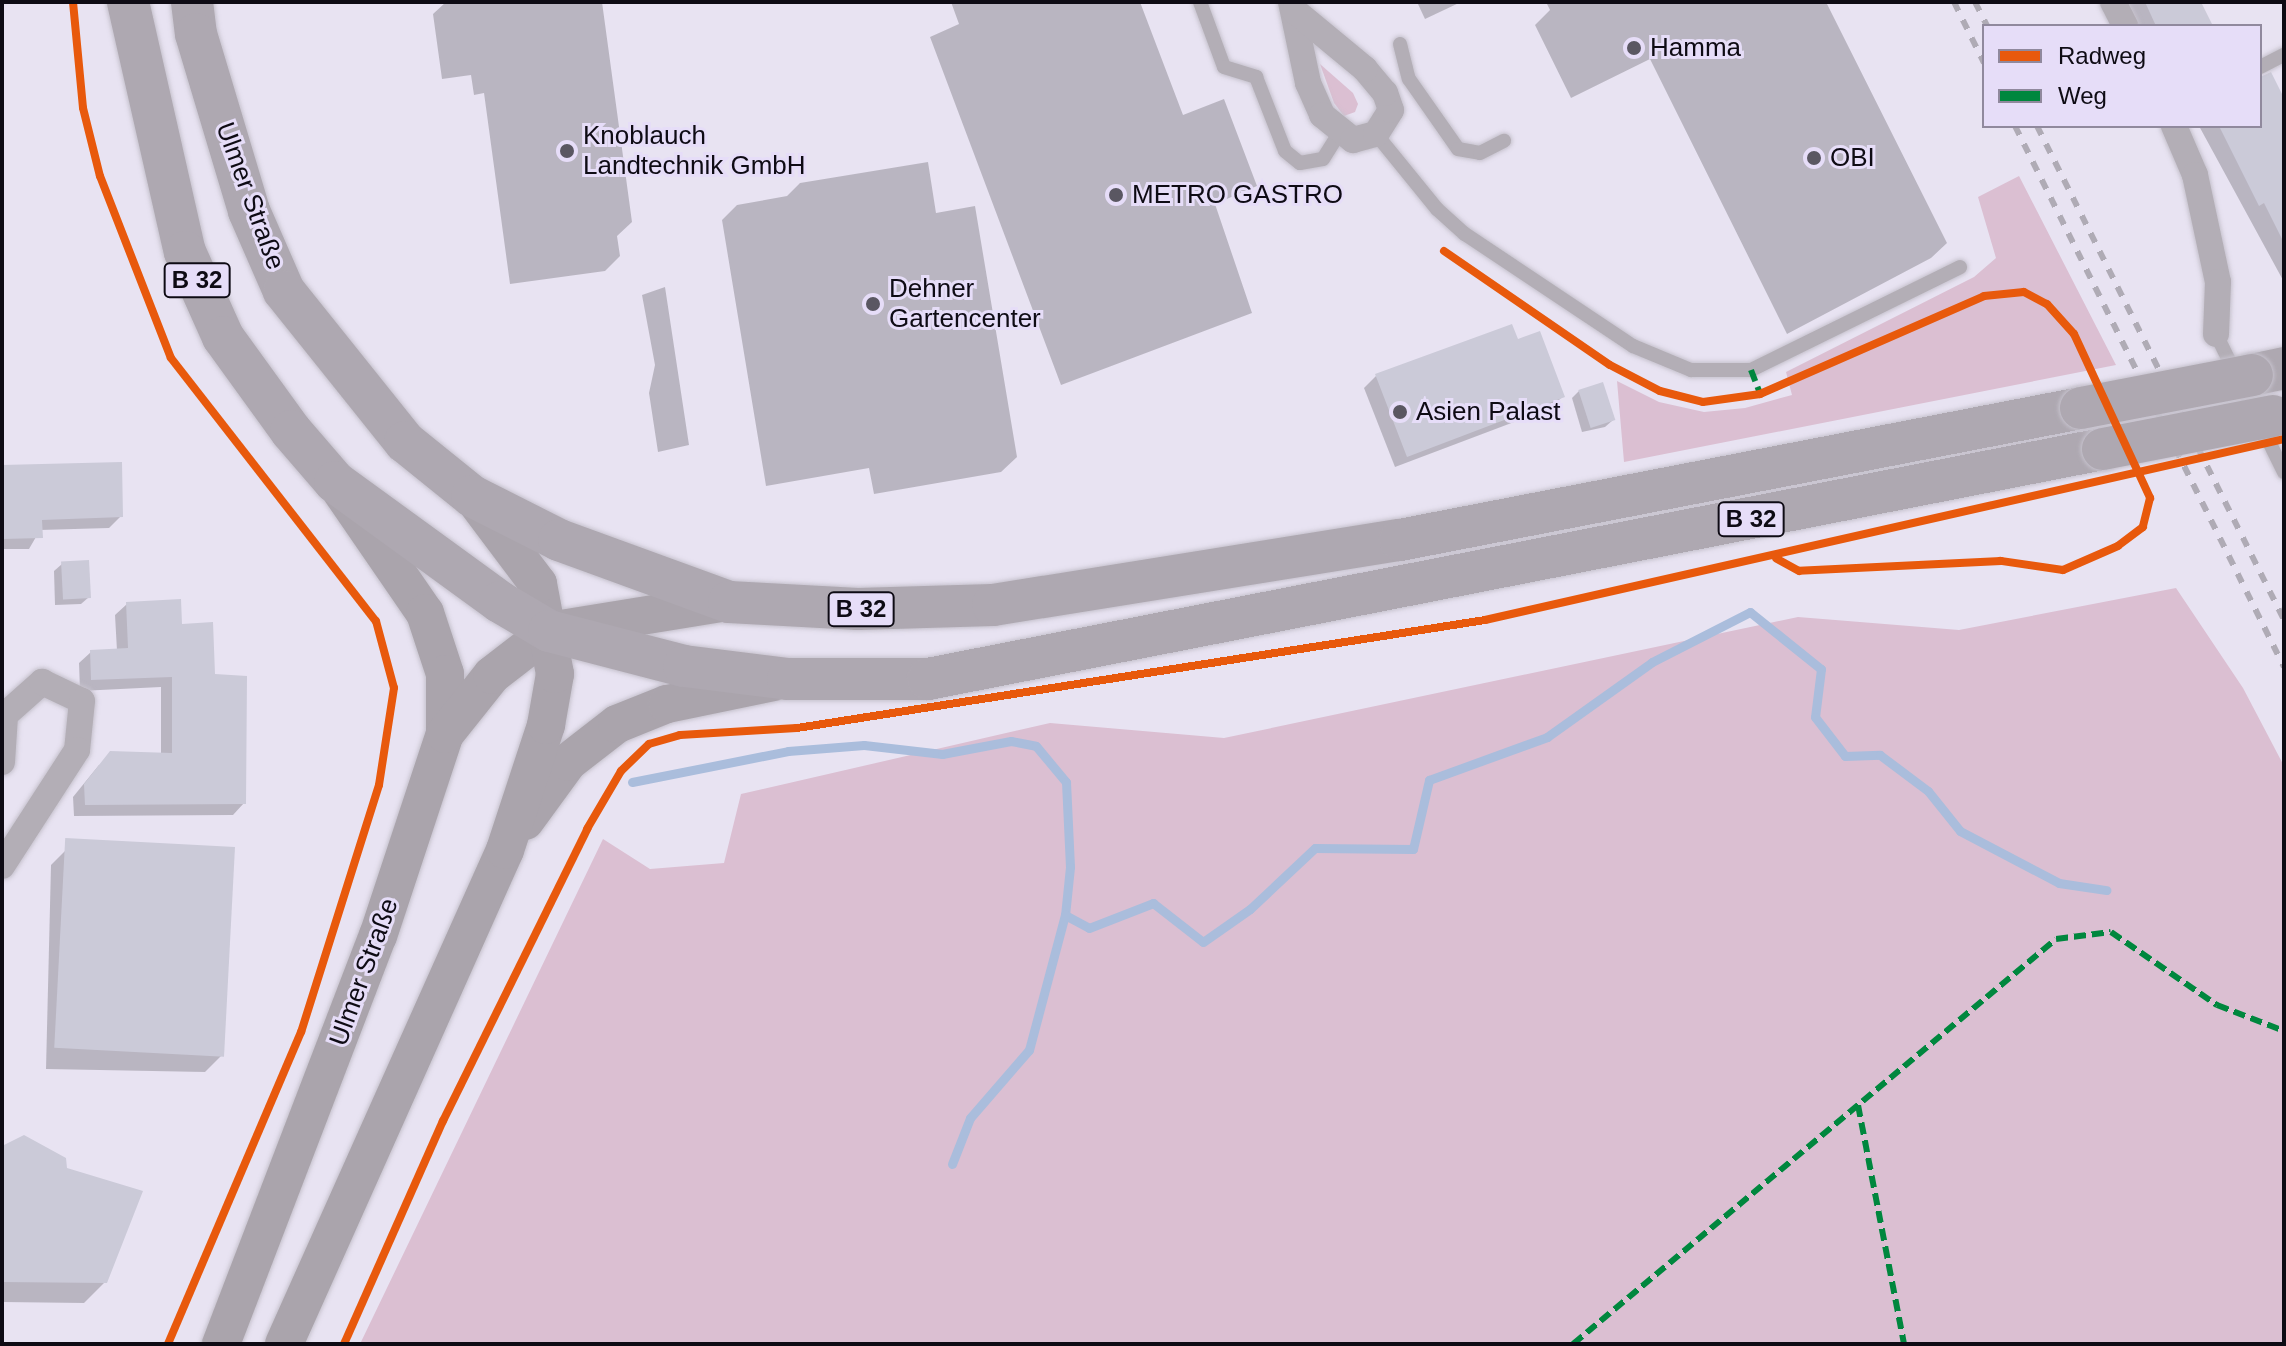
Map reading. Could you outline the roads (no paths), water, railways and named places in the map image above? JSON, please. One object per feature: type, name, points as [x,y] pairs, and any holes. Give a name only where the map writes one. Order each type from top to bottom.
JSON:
[{"type":"main road","name":"B 32","points":[[128,2],[185,252],[223,337],[335,482],[435,559],[549,631],[684,666],[788,679],[928,679],[2279,415]]},
{"type":"main road","name":"Ulmer Straße","points":[[192,2],[196,34],[249,211],[284,291],[405,442],[472,496],[538,584],[555,674],[546,725],[505,850],[284,1344]]},
{"type":"main road","name":"B 32","points":[[472,496],[559,540],[729,602],[858,609],[993,605],[1400,540],[2268,372]]},
{"type":"main road","points":[[335,482],[425,613],[445,674],[445,734]]},
{"type":"main road","name":"Ulmer Straße","points":[[221,1344],[378,936],[445,734],[492,675],[549,631],[729,602]]},
{"type":"main road","points":[[505,850],[568,762],[617,724],[667,704],[788,679]]},
{"type":"street","points":[[2113,2],[2124,24]]},
{"type":"street","points":[[1293,7],[1365,69],[1385,93],[1391,110],[1376,134],[1353,140],[1339,133],[1322,115],[1308,83],[1293,7]]},
{"type":"street","points":[[2175,128],[2195,175],[2218,282],[2216,334]]},
{"type":"street","points":[[2,762],[5,715],[42,682],[82,701],[77,750],[2,866]]},
{"type":"lane","points":[[1200,2],[1224,67],[1256,77],[1285,151],[1300,163],[1323,159],[1339,133]]},
{"type":"lane","points":[[1400,44],[1409,79],[1458,149],[1480,153],[1504,141]]},
{"type":"lane","points":[[2262,66],[2284,55]]},
{"type":"lane","points":[[1385,93],[1409,79]]},
{"type":"lane","points":[[1376,134],[1437,209],[1558,298],[1633,346],[1667,362],[1711,374],[1751,370],[1960,267]]},
{"type":"lane","points":[[2216,334],[2284,472]]},
{"type":"waterway","points":[[632,782],[788,751],[864,745],[942,754],[1011,741],[1036,746],[1066,782],[1070,867],[1065,915],[1089,928],[1153,903],[1203,942],[1250,909],[1315,848],[1413,849],[1429,780],[1547,737],[1652,662],[1750,612],[1821,669],[1815,717],[1845,756],[1880,755],[1928,791],[1960,831],[2059,883],[2106,890]]},
{"type":"waterway","points":[[952,1164],[970,1118],[1029,1050],[1065,915]]},
{"type":"railway","points":[[1954,2],[1982,59]]},
{"type":"railway","points":[[1975,2],[1986,24]]},
{"type":"railway","points":[[2016,128],[2284,667]]},
{"type":"railway","points":[[2038,128],[2284,620]]},
{"type":"place","name":"Hamma","points":[[1634,48]]},
{"type":"place","name":"Knoblauch Landtechnik GmbH","points":[[567,151]]},
{"type":"place","name":"OBI","points":[[1814,158]]},
{"type":"place","name":"METRO GASTRO","points":[[1116,195]]},
{"type":"place","name":"Dehner Gartencenter","points":[[873,304]]},
{"type":"place","name":"Asien Palast","points":[[1400,412]]}]
